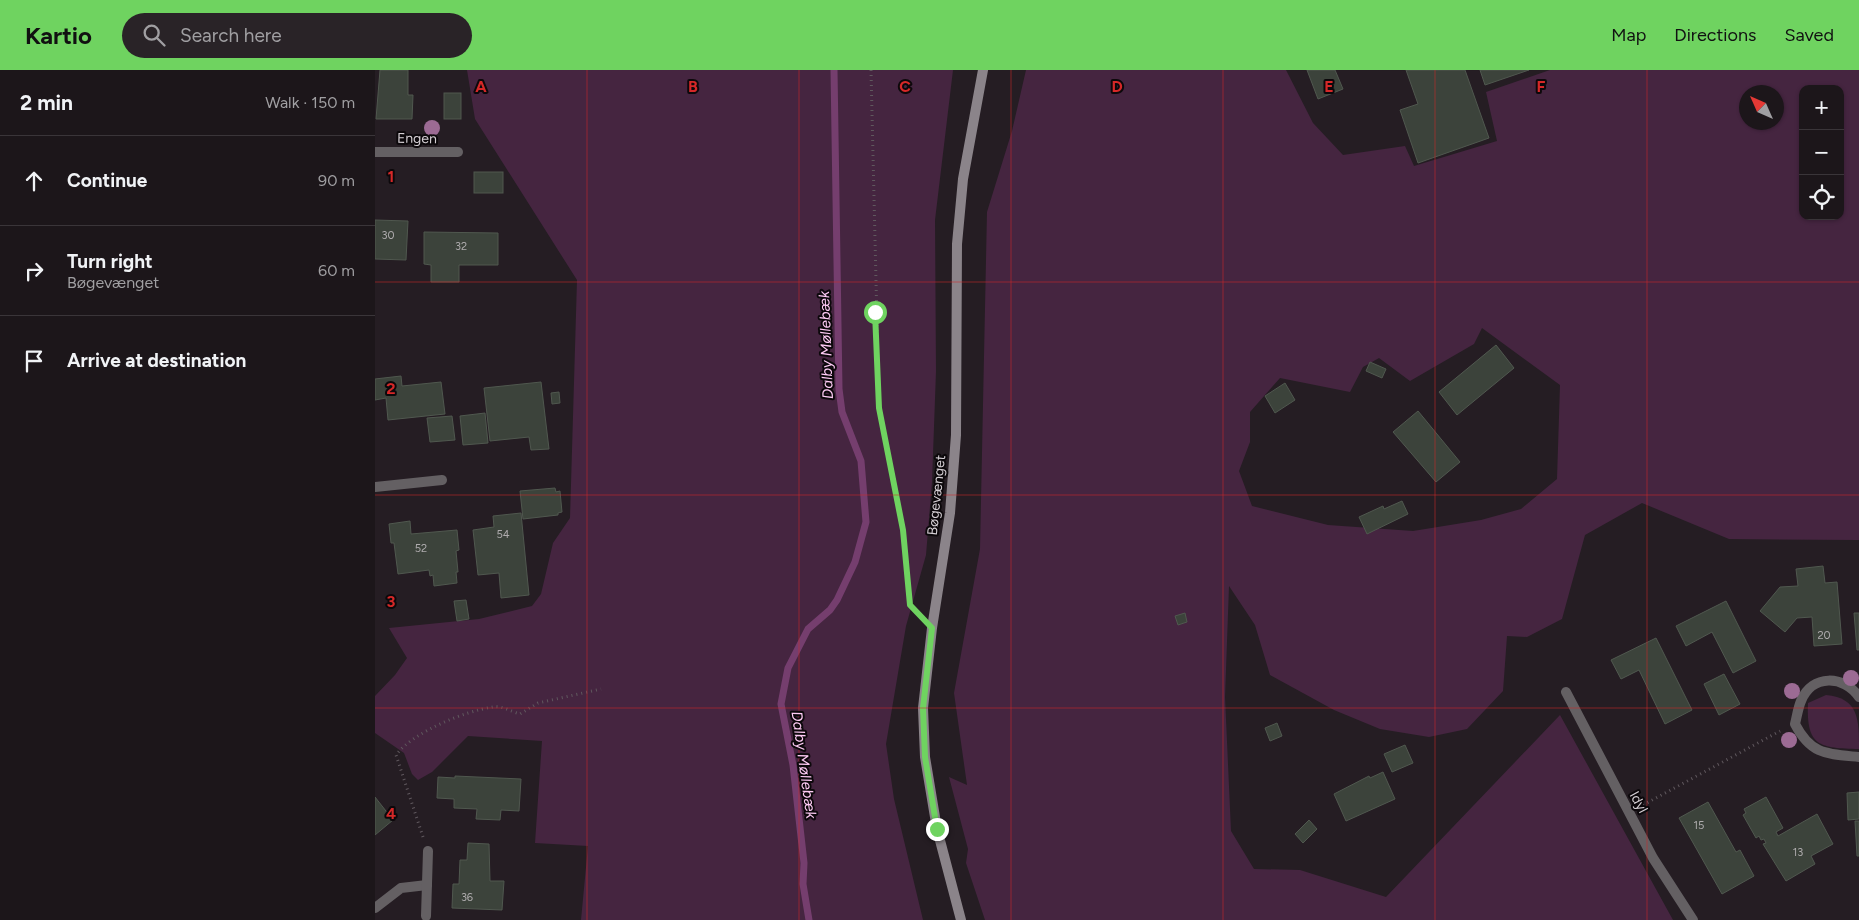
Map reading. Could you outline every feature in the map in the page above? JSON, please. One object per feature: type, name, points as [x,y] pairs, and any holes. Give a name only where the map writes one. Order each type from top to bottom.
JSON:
[{"type":"street","name":"Bøgevænget","points":[[961,920],[937,829],[925,757],[923,708],[932,628],[950,514],[954,464],[957,244],[963,179],[983,70]]},
{"type":"street","name":"Engen","points":[[375,152],[458,152]]},
{"type":"street","points":[[375,487],[442,480]]},
{"type":"street","points":[[1859,697],[1851,687],[1840,681],[1831,679],[1820,681],[1801,700],[1795,724],[1808,745],[1832,755],[1859,757]]},
{"type":"street","name":"Idyl","points":[[1566,692],[1653,858],[1693,920]]},
{"type":"street","points":[[426,916],[428,851]]},
{"type":"street","points":[[375,908],[401,888],[427,885]]},
{"type":"path","points":[[871,70],[879,408],[903,530],[910,605],[932,628]]},
{"type":"path","points":[[428,851],[395,754],[403,745],[448,721],[495,706],[519,714],[538,703],[601,689]]},
{"type":"path","points":[[1629,812],[1795,724]]},
{"type":"shaded area","points":[[467,70],[953,70],[935,220],[936,371],[932,482],[926,555],[906,626],[886,744],[894,799],[923,920],[581,920],[588,846],[535,843],[542,741],[468,736],[432,772],[418,780],[412,774],[404,753],[375,733],[375,696],[395,675],[407,658],[389,628],[479,619],[532,606],[541,594],[553,543],[570,518],[577,280],[475,119]]},
{"type":"shaded area","points":[[1026,70],[1286,70],[1313,123],[1343,155],[1405,146],[1414,166],[1497,141],[1486,92],[1550,70],[1859,70],[1859,540],[1729,539],[1642,503],[1585,535],[1562,619],[1527,637],[1507,636],[1503,691],[1467,729],[1429,737],[1380,729],[1334,710],[1270,675],[1255,625],[1229,586],[1225,697],[1231,831],[1254,869],[1300,870],[1386,897],[1560,715],[1673,920],[985,920],[966,863],[968,849],[949,777],[967,785],[954,693],[980,549],[987,212],[1012,131]],"holes":[[[1482,328],[1560,385],[1557,479],[1521,509],[1481,520],[1413,531],[1328,525],[1252,506],[1239,471],[1250,442],[1250,412],[1280,378],[1350,392],[1363,367],[1379,358],[1410,381],[1474,344]]]},
{"type":"shaded area","points":[[1826,695],[1845,701],[1855,712],[1859,749],[1825,746],[1813,737],[1808,718],[1808,703]]},
{"type":"building","points":[[380,70],[408,70],[408,95],[413,95],[412,119],[376,119]]},
{"type":"building","points":[[1307,70],[1335,70],[1343,89],[1318,99]]},
{"type":"building","points":[[1406,70],[1465,70],[1489,138],[1418,163],[1400,110],[1418,104]]},
{"type":"building","points":[[1480,70],[1529,70],[1485,85]]},
{"type":"building","points":[[444,93],[461,93],[461,119],[444,119]]},
{"type":"building","points":[[474,172],[503,172],[503,193],[474,193]]},
{"type":"building","points":[[375,220],[408,221],[406,260],[375,259]]},
{"type":"building","points":[[424,232],[498,233],[498,265],[459,265],[459,282],[431,282],[431,265],[424,264]]},
{"type":"building","points":[[1496,345],[1514,368],[1457,415],[1439,392]]},
{"type":"building","points":[[1370,362],[1386,369],[1382,378],[1366,371]]},
{"type":"building","points":[[401,376],[402,386],[441,382],[445,414],[388,420],[386,398],[375,400],[375,379]]},
{"type":"building","points":[[541,382],[549,449],[531,450],[529,437],[490,441],[484,388]]},
{"type":"building","points":[[1285,383],[1295,400],[1275,413],[1265,396]]},
{"type":"building","points":[[559,392],[560,403],[552,404],[551,393]]},
{"type":"building","points":[[1418,411],[1460,462],[1436,482],[1393,432]]},
{"type":"building","points":[[485,413],[488,443],[463,445],[460,416]]},
{"type":"building","points":[[452,416],[455,440],[430,442],[427,418]]},
{"type":"building","points":[[555,488],[556,492],[560,491],[562,512],[558,513],[558,515],[523,519],[520,491]]},
{"type":"building","points":[[1402,501],[1408,514],[1367,534],[1359,517],[1383,506],[1384,509]]},
{"type":"building","points":[[521,513],[529,595],[501,598],[499,573],[478,575],[473,530],[494,527],[493,516]]},
{"type":"building","points":[[410,521],[411,534],[457,530],[459,550],[456,551],[457,583],[434,586],[433,575],[430,576],[429,570],[398,574],[394,543],[391,543],[389,524]]},
{"type":"building","points":[[1823,566],[1825,583],[1837,582],[1842,644],[1814,646],[1812,617],[1797,618],[1785,632],[1760,611],[1780,587],[1798,586],[1796,569]]},
{"type":"building","points":[[466,600],[469,619],[457,621],[454,601]]},
{"type":"building","points":[[1726,601],[1756,661],[1733,673],[1712,632],[1686,646],[1676,626]]},
{"type":"building","points":[[1185,613],[1187,622],[1178,625],[1175,616]]},
{"type":"building","points":[[1854,613],[1859,613],[1859,650],[1857,650]]},
{"type":"building","points":[[1656,638],[1692,710],[1665,724],[1639,670],[1621,679],[1611,660]]},
{"type":"building","points":[[1724,674],[1740,704],[1719,715],[1704,684]]},
{"type":"building","points":[[1277,723],[1282,736],[1270,741],[1265,728]]},
{"type":"building","points":[[1405,745],[1413,763],[1392,772],[1384,754]]},
{"type":"building","points":[[1383,772],[1395,799],[1346,821],[1334,794],[1369,776],[1370,778]]},
{"type":"building","points":[[455,776],[521,779],[519,811],[501,810],[500,820],[476,819],[477,809],[454,808],[454,799],[437,798],[438,777],[455,778]]},
{"type":"building","points":[[1859,792],[1859,819],[1848,820],[1847,793]]},
{"type":"building","points":[[375,797],[393,820],[375,835]]},
{"type":"building","points":[[1766,797],[1783,828],[1776,832],[1778,836],[1817,814],[1833,844],[1811,856],[1815,864],[1786,881],[1763,844],[1766,843],[1764,839],[1761,840],[1759,836],[1756,838],[1743,815],[1746,813],[1744,809]]},
{"type":"building","points":[[1708,802],[1736,852],[1740,850],[1754,876],[1722,894],[1679,818]]},
{"type":"building","points":[[1309,820],[1317,829],[1303,843],[1295,834]]},
{"type":"building","points":[[1855,821],[1859,821],[1859,856],[1857,856]]},
{"type":"building","points":[[468,843],[489,844],[490,881],[504,881],[502,910],[452,908],[453,884],[459,884],[460,860],[467,860]]},
{"type":"waterway","name":"Dalby Møllebæk","points":[[809,920],[803,884],[804,863],[793,765],[781,704],[788,668],[808,629],[830,610],[837,600],[855,562],[866,522],[861,461],[842,412],[839,389],[834,70]]},
{"type":"route","points":[[875,312],[879,408],[903,530],[910,605],[932,628],[923,708],[925,757],[937,829]]}]
